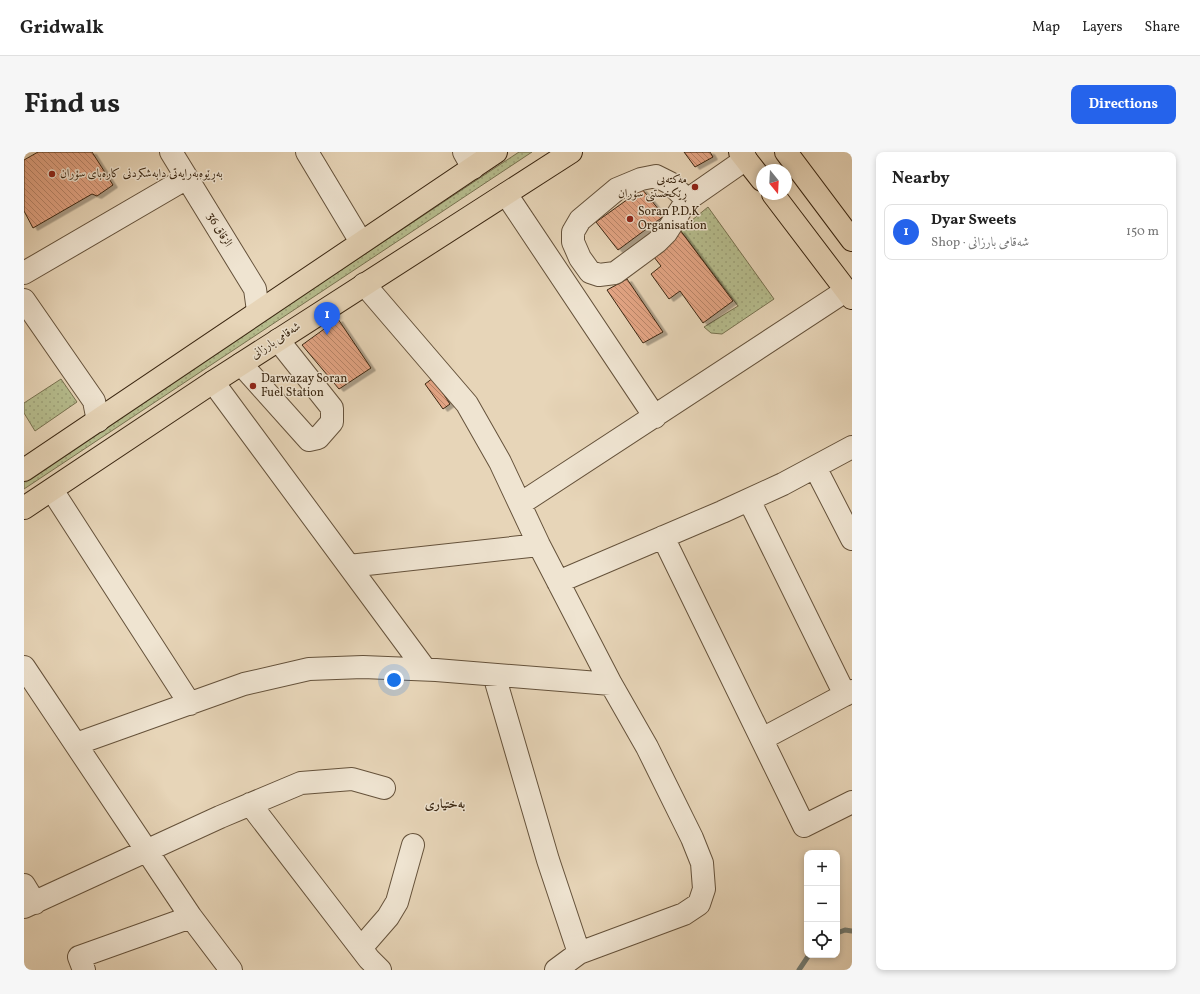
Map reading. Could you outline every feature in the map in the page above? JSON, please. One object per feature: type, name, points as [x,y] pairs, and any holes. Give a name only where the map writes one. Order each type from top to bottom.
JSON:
[{"type":"main road","points":[[24,470],[361,242],[469,160],[496,152]]},
{"type":"main road","name":"شەقامی بارزانی","points":[[24,508],[213,382],[571,152]]},
{"type":"main road","points":[[786,152],[852,240]]},
{"type":"main road","points":[[743,156],[756,172]]},
{"type":"main road","points":[[778,200],[850,294]]},
{"type":"street","name":"الزقاق 36","points":[[171,152],[255,288],[258,312]]},
{"type":"street","points":[[307,152],[361,242]]},
{"type":"street","points":[[687,200],[670,183],[656,176],[641,179],[618,189],[580,220],[574,232],[573,242],[580,258],[590,272],[599,275],[615,273],[657,242],[666,233],[687,200],[743,156]]},
{"type":"street","points":[[24,273],[187,178]]},
{"type":"street","points":[[506,194],[655,417]]},
{"type":"street","points":[[364,284],[467,404],[500,462],[539,545],[611,684],[647,747],[692,838],[702,863],[704,889],[699,904],[684,914],[579,953],[556,970]]},
{"type":"street","points":[[520,504],[850,294]]},
{"type":"street","points":[[24,300],[94,401],[98,420]]},
{"type":"street","points":[[241,364],[309,440],[318,438],[332,422],[332,408],[278,340]]},
{"type":"street","points":[[213,382],[425,669]]},
{"type":"street","points":[[558,582],[749,500],[852,447]]},
{"type":"street","points":[[815,467],[852,539]]},
{"type":"street","points":[[52,490],[190,704]]},
{"type":"street","points":[[749,500],[848,693],[762,739]]},
{"type":"street","points":[[663,537],[804,826],[852,802]]},
{"type":"street","points":[[349,566],[539,545]]},
{"type":"street","points":[[24,667],[191,917],[231,970]]},
{"type":"street","points":[[76,744],[244,684],[309,669],[363,667],[425,669],[611,684]]},
{"type":"street","points":[[494,675],[548,860],[579,953]]},
{"type":"street","points":[[28,898],[147,851],[250,804],[301,783],[352,779],[384,788]]},
{"type":"street","points":[[250,804],[361,948],[380,970]]},
{"type":"street","points":[[361,948],[388,917],[397,902],[413,845]]},
{"type":"street","points":[[84,970],[79,957],[191,917]]},
{"type":"green space","points":[[519,152],[532,152],[24,489],[24,480]]},
{"type":"green space","points":[[708,207],[774,299],[722,334],[711,333],[704,327],[738,306],[680,230]]},
{"type":"green space","points":[[61,379],[77,402],[35,431],[24,413],[24,403]]},
{"type":"building","points":[[38,152],[92,152],[113,185],[97,196],[92,194],[33,228],[24,211],[24,160]]},
{"type":"building","points":[[684,152],[710,152],[713,157],[695,167]]},
{"type":"building","name":"Soran P.D.K Organisation","points":[[642,189],[664,216],[618,250],[596,222]]},
{"type":"building","points":[[680,230],[733,301],[703,323],[680,291],[669,299],[651,274],[661,266],[650,252]]},
{"type":"building","points":[[627,279],[663,332],[643,343],[607,290]]},
{"type":"building","points":[[338,319],[371,368],[339,389],[302,345]]},
{"type":"building","points":[[433,378],[450,404],[443,409],[425,384]]},
{"type":"waterway","points":[[840,932],[845,930],[852,931]]},
{"type":"waterway","points":[[799,970],[807,958]]},
{"type":"place","name":"بەڕێوەبەرایەتی دابەشکردنی کارەبای سۆران","points":[[52,174]]},
{"type":"place","name":"مەکتەبی ڕێکخستنی سۆران","points":[[695,187]]},
{"type":"place","name":"Soran P.D.K Organisation","points":[[630,219]]},
{"type":"place","name":"Dyar Sweets","points":[[327,335]]},
{"type":"place","name":"Darwazay Soran Fuel Station","points":[[253,386]]},
{"type":"district","name":"بەختیاری","points":[[445,805]]}]
